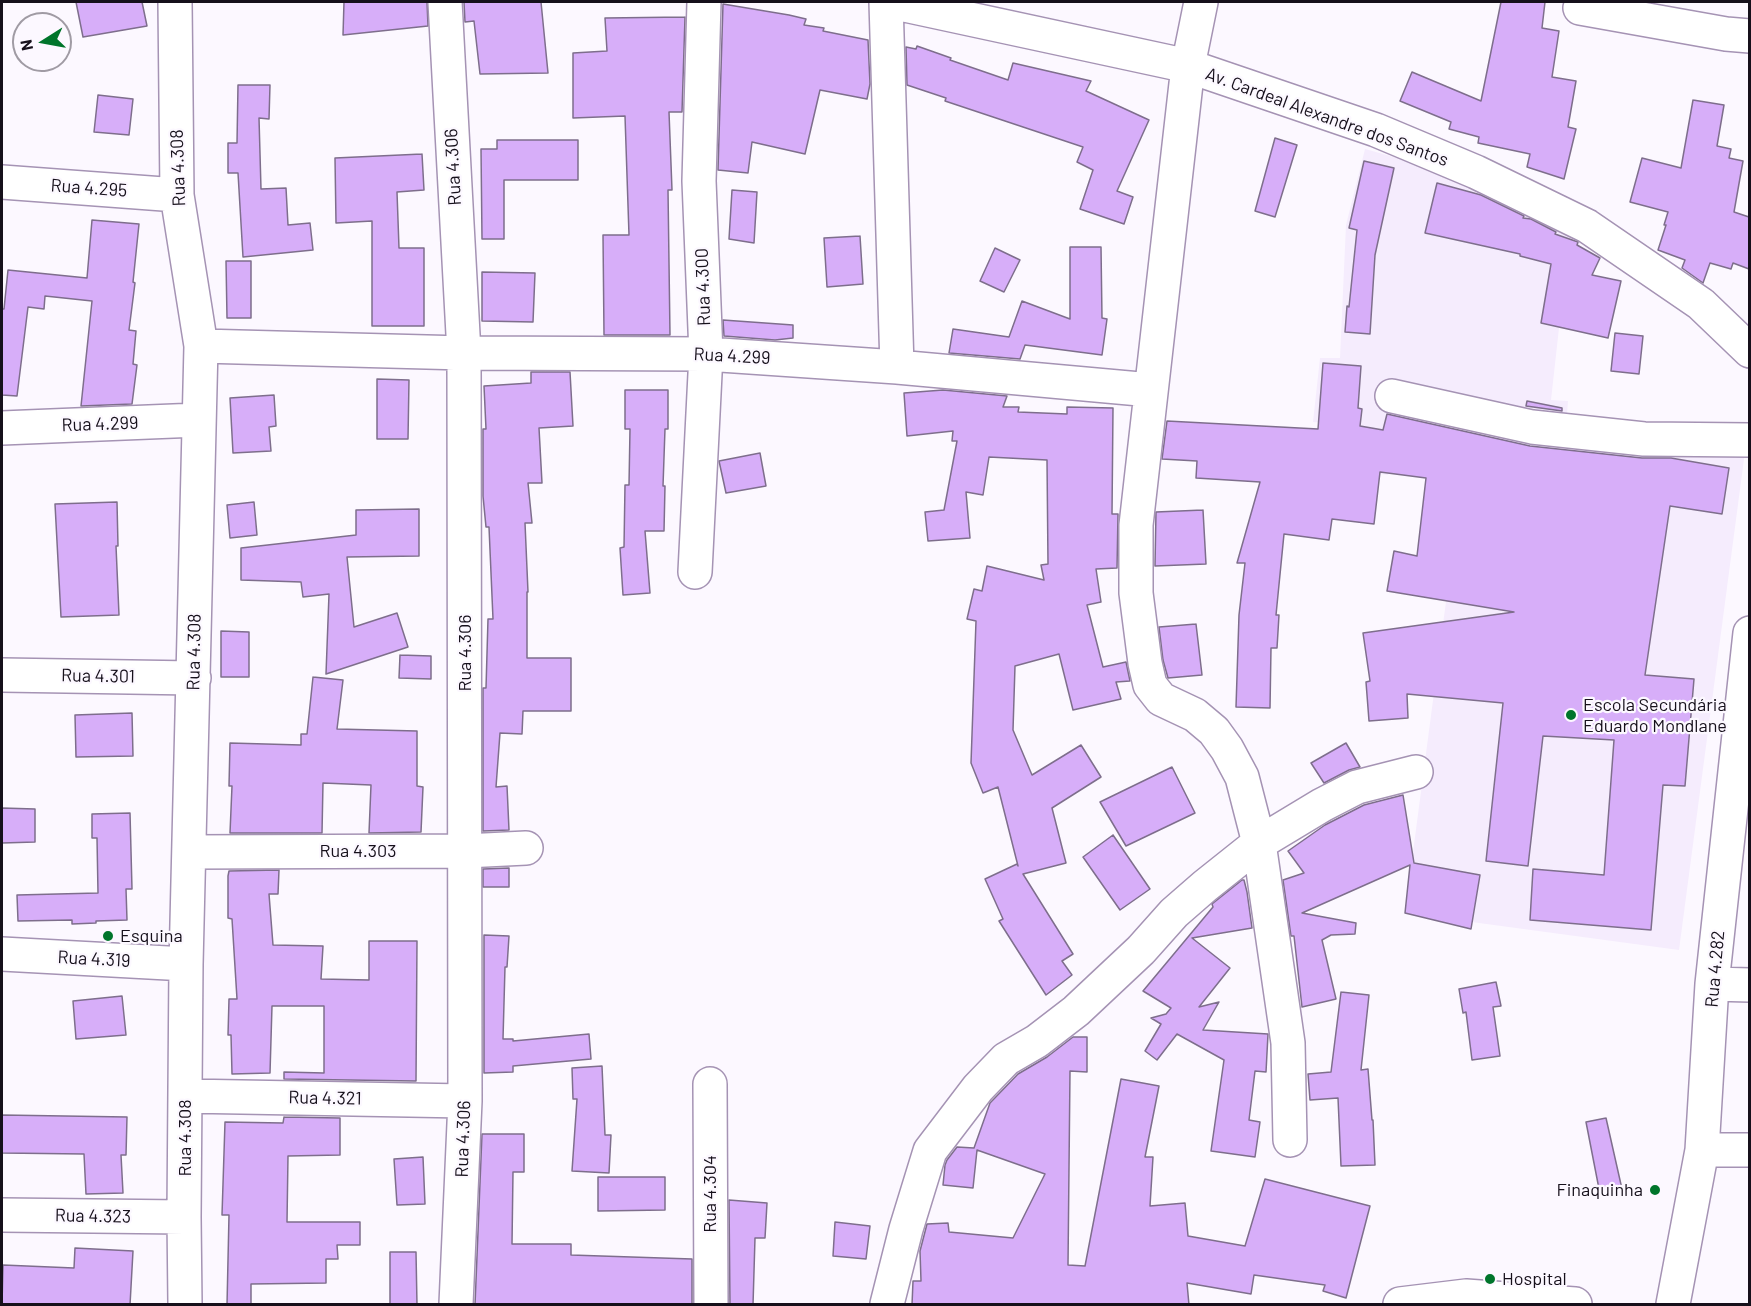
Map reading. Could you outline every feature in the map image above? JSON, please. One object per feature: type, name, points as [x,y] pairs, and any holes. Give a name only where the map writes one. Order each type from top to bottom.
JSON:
[{"type":"street","name":"Rua 4.308","points":[[175,2],[177,195],[201,346],[186,964],[185,1305]]},
{"type":"street","name":"Rua 4.306","points":[[445,2],[464,353],[465,1101],[456,1305]]},
{"type":"street","name":"Rua 4.300","points":[[695,572],[706,354],[699,181],[704,2]]},
{"type":"street","name":"Av. Cardeal Alexandre dos Santos","points":[[888,2],[1188,66],[1376,130],[1476,172],[1587,226],[1701,304],[1749,351]]},
{"type":"street","points":[[888,2],[897,367]]},
{"type":"street","points":[[1201,2],[1188,66],[1136,525],[1136,593],[1150,685],[1161,699],[1195,715],[1214,731],[1242,777],[1259,843],[1288,1043],[1290,1140]]},
{"type":"street","points":[[1580,8],[1749,36]]},
{"type":"street","name":"Rua 4.295","points":[[2,182],[177,195]]},
{"type":"street","name":"Rua 4.299","points":[[201,346],[464,353],[706,354],[897,367],[1151,390]]},
{"type":"street","points":[[1392,396],[1532,427],[1644,439],[1749,440]]},
{"type":"street","name":"Rua 4.299","points":[[2,428],[198,420]]},
{"type":"street","name":"Rua 4.282","points":[[1673,1305],[1702,1150],[1712,984],[1749,633]]},
{"type":"street","name":"Rua 4.301","points":[[2,675],[194,678]]},
{"type":"street","points":[[887,1305],[906,1229],[930,1151],[978,1089],[1006,1059],[1037,1041],[1076,1011],[1141,950],[1174,913],[1259,843],[1357,787],[1416,772]]},
{"type":"street","name":"Rua 4.303","points":[[190,852],[465,851],[526,848]]},
{"type":"street","name":"Rua 4.319","points":[[2,954],[186,964]]},
{"type":"street","points":[[1712,984],[1749,985]]},
{"type":"street","name":"Rua 4.304","points":[[710,1084],[711,1305]]},
{"type":"street","name":"Rua 4.321","points":[[185,1096],[465,1101]]},
{"type":"street","points":[[1702,1150],[1749,1150]]},
{"type":"street","name":"Rua 4.323","points":[[2,1215],[184,1217]]},
{"type":"street","points":[[1400,1305],[1475,1299],[1575,1305]]},
{"type":"shaded area","name":"Escola Secundária Eduardo Mondlane","points":[[1365,149],[1430,167],[1581,238],[1561,310],[1551,400],[1568,401],[1566,427],[1746,444],[1679,950],[1405,913],[1462,480],[1717,513],[1391,462],[1388,475],[1334,468],[1338,424],[1313,422],[1320,358],[1340,358],[1346,225]]},
{"type":"building","points":[[76,2],[142,2],[147,26],[83,37]]},
{"type":"building","points":[[344,2],[427,2],[428,26],[343,35]]},
{"type":"building","points":[[464,2],[541,2],[548,73],[480,74],[474,21],[465,22]]},
{"type":"building","points":[[1501,2],[1545,2],[1542,28],[1559,31],[1552,77],[1576,81],[1568,127],[1576,129],[1564,179],[1527,167],[1530,154],[1478,143],[1479,137],[1449,129],[1451,122],[1400,101],[1412,72],[1481,101]]},
{"type":"building","points":[[723,4],[806,19],[804,25],[868,40],[870,84],[867,99],[820,90],[805,154],[752,142],[748,173],[718,170]]},
{"type":"building","points":[[685,17],[682,112],[669,112],[672,190],[668,190],[670,335],[604,335],[603,235],[629,235],[625,116],[573,118],[573,53],[607,51],[605,18]]},
{"type":"building","points":[[917,46],[1008,80],[1013,63],[1091,81],[1086,91],[1149,120],[1117,191],[1133,197],[1124,224],[1080,209],[1093,170],[1077,162],[1083,147],[945,101],[946,98],[907,85],[906,47],[916,49]]},
{"type":"building","points":[[238,85],[270,85],[269,119],[259,118],[261,189],[286,188],[288,225],[310,223],[313,250],[243,257],[238,173],[228,173],[228,143],[237,143]]},
{"type":"building","points":[[98,95],[133,99],[129,135],[94,132]]},
{"type":"building","points":[[1693,100],[1724,105],[1717,146],[1731,149],[1729,158],[1743,161],[1734,212],[1749,217],[1749,269],[1733,263],[1731,269],[1710,263],[1703,283],[1682,268],[1685,260],[1658,250],[1668,212],[1630,202],[1642,158],[1681,168]]},
{"type":"building","points":[[1275,138],[1297,145],[1275,217],[1255,211]]},
{"type":"building","points":[[497,140],[578,140],[578,180],[504,180],[504,239],[482,239],[481,149],[497,149]]},
{"type":"building","points":[[422,154],[424,190],[397,192],[399,248],[424,248],[424,326],[372,326],[372,221],[336,223],[335,158]]},
{"type":"building","points":[[1364,161],[1394,168],[1375,255],[1370,334],[1345,332],[1357,230],[1349,228]]},
{"type":"building","points":[[1437,183],[1481,195],[1524,216],[1523,218],[1531,219],[1556,232],[1555,234],[1578,242],[1577,245],[1600,258],[1592,275],[1621,281],[1608,338],[1541,323],[1551,264],[1520,256],[1520,254],[1425,233]]},
{"type":"building","points":[[732,190],[757,192],[754,243],[729,239]]},
{"type":"building","points":[[92,220],[139,224],[129,330],[136,331],[133,364],[137,365],[132,404],[81,406],[92,301],[45,296],[44,309],[28,307],[17,396],[2,395],[2,309],[4,309],[8,270],[87,278]]},
{"type":"building","points":[[860,236],[863,284],[827,287],[824,238]]},
{"type":"building","points":[[1070,247],[1101,247],[1102,318],[1107,319],[1102,355],[1025,345],[1020,359],[949,353],[953,329],[1009,337],[1022,301],[1070,319]]},
{"type":"building","points":[[995,248],[1020,260],[1004,292],[980,281]]},
{"type":"building","points":[[226,261],[251,261],[251,318],[227,318]]},
{"type":"building","points":[[482,272],[535,273],[533,322],[482,321]]},
{"type":"building","points":[[723,320],[793,325],[793,338],[775,340],[724,336]]},
{"type":"building","points":[[1615,333],[1643,336],[1639,374],[1611,371]]},
{"type":"building","points":[[1323,363],[1361,366],[1358,408],[1362,409],[1360,426],[1383,430],[1387,414],[1530,446],[1642,458],[1671,458],[1729,468],[1722,514],[1670,506],[1645,675],[1694,679],[1685,786],[1663,785],[1651,930],[1530,920],[1533,869],[1604,875],[1614,740],[1543,736],[1528,866],[1486,861],[1503,703],[1407,694],[1408,718],[1369,721],[1366,682],[1370,681],[1363,633],[1514,612],[1387,591],[1394,551],[1417,556],[1426,478],[1380,472],[1374,524],[1332,519],[1329,540],[1284,534],[1276,615],[1279,615],[1277,648],[1271,648],[1270,708],[1236,707],[1239,615],[1245,563],[1237,563],[1260,482],[1196,478],[1197,461],[1162,459],[1167,421],[1318,429]]},
{"type":"building","points":[[531,372],[570,372],[573,426],[539,428],[542,483],[528,483],[532,523],[525,523],[528,592],[527,658],[571,658],[571,711],[523,711],[522,734],[500,733],[496,787],[507,786],[509,830],[483,831],[483,688],[486,688],[488,619],[493,619],[489,527],[486,527],[483,496],[483,429],[486,429],[484,386],[531,383]]},
{"type":"building","points":[[377,379],[409,380],[408,439],[377,439]]},
{"type":"building","points":[[625,390],[668,390],[668,429],[665,429],[664,531],[645,531],[650,593],[623,595],[620,548],[624,547],[625,485],[629,485],[630,429],[625,429]]},
{"type":"building","points":[[943,390],[1007,396],[1003,407],[1019,407],[1018,412],[1067,414],[1067,407],[1113,408],[1112,514],[1118,514],[1117,568],[1096,569],[1101,602],[1087,605],[1103,667],[1126,662],[1130,681],[1116,682],[1121,699],[1073,710],[1059,654],[1015,666],[1013,730],[1032,775],[1081,745],[1101,777],[1052,808],[1066,863],[1023,874],[1073,954],[1062,961],[1072,975],[1046,995],[999,921],[1003,919],[985,879],[1017,864],[1018,866],[998,787],[983,793],[971,763],[976,621],[967,619],[974,589],[982,591],[987,566],[1044,580],[1041,565],[1048,564],[1047,460],[989,457],[983,495],[966,492],[970,538],[928,541],[925,512],[944,510],[957,441],[952,441],[953,431],[907,436],[904,393]]},
{"type":"building","points":[[274,395],[276,426],[269,427],[271,451],[233,453],[230,398]]},
{"type":"building","points":[[1527,401],[1562,408],[1562,411],[1526,406]]},
{"type":"building","points":[[760,453],[766,486],[726,493],[719,461]]},
{"type":"building","points":[[117,502],[119,615],[61,617],[55,504]]},
{"type":"building","points":[[254,502],[257,535],[230,538],[227,505]]},
{"type":"building","points":[[419,509],[419,556],[347,557],[354,627],[397,613],[408,647],[326,674],[329,594],[303,597],[301,582],[241,580],[241,548],[356,535],[356,510]]},
{"type":"building","points":[[1203,510],[1206,564],[1155,566],[1156,512]]},
{"type":"building","points":[[1196,624],[1202,675],[1168,678],[1159,627]]},
{"type":"building","points":[[221,631],[249,632],[249,677],[221,677]]},
{"type":"building","points":[[400,655],[431,656],[431,679],[399,678]]},
{"type":"building","points":[[313,677],[343,680],[337,729],[417,731],[417,786],[423,787],[421,832],[369,833],[371,785],[323,783],[322,833],[230,833],[232,786],[229,786],[230,743],[301,745],[301,734],[307,734]]},
{"type":"building","points":[[132,713],[133,756],[76,757],[75,715]]},
{"type":"building","points":[[1346,743],[1360,767],[1324,783],[1311,763]]},
{"type":"building","points":[[1172,767],[1195,813],[1126,846],[1100,802]]},
{"type":"building","points":[[1403,795],[1414,863],[1480,875],[1471,929],[1405,913],[1410,865],[1302,913],[1356,923],[1355,934],[1331,935],[1322,940],[1336,999],[1302,1007],[1294,936],[1291,936],[1283,880],[1304,873],[1288,851],[1325,825],[1364,805]]},
{"type":"building","points":[[2,808],[35,809],[35,842],[2,843]]},
{"type":"building","points":[[130,813],[132,889],[126,889],[127,920],[72,924],[72,920],[18,921],[17,895],[98,893],[97,838],[92,838],[92,814]]},
{"type":"building","points":[[1113,835],[1150,889],[1120,910],[1083,857]]},
{"type":"building","points":[[509,868],[509,887],[483,887],[483,869]]},
{"type":"building","points":[[279,870],[278,894],[269,894],[273,945],[323,946],[321,979],[369,980],[369,941],[417,941],[416,1081],[284,1079],[284,1072],[324,1073],[324,1006],[272,1006],[270,1073],[232,1074],[231,1035],[228,1035],[229,999],[237,999],[232,919],[228,918],[229,871]]},
{"type":"building","points":[[1244,880],[1247,892],[1252,928],[1192,938],[1230,968],[1199,1007],[1219,1002],[1203,1030],[1268,1034],[1266,1072],[1255,1071],[1249,1120],[1260,1122],[1255,1157],[1211,1151],[1224,1060],[1177,1034],[1157,1060],[1145,1051],[1161,1024],[1151,1018],[1166,1014],[1171,1008],[1143,991],[1213,907],[1212,904]]},
{"type":"building","points":[[484,935],[509,936],[507,967],[505,967],[503,1039],[513,1039],[513,1041],[589,1034],[591,1059],[513,1066],[513,1072],[484,1073]]},
{"type":"building","points":[[1496,982],[1501,1006],[1493,1007],[1500,1056],[1472,1060],[1466,1012],[1463,1013],[1459,989]]},
{"type":"building","points":[[1341,992],[1369,995],[1361,1070],[1368,1069],[1375,1165],[1341,1166],[1338,1098],[1310,1100],[1308,1074],[1331,1072]]},
{"type":"building","points":[[122,996],[126,1035],[76,1039],[73,1001]]},
{"type":"building","points":[[1073,1037],[1087,1037],[1087,1072],[1070,1071],[1068,1265],[1085,1266],[1121,1079],[1159,1086],[1145,1157],[1153,1157],[1150,1206],[1185,1203],[1188,1236],[1245,1246],[1265,1179],[1370,1206],[1346,1298],[1323,1291],[1325,1285],[1254,1275],[1251,1294],[1187,1283],[1189,1305],[912,1305],[913,1281],[921,1281],[920,1251],[927,1224],[948,1223],[949,1232],[1013,1238],[1045,1174],[977,1150],[973,1188],[943,1185],[945,1165],[957,1147],[974,1148],[990,1103],[1018,1074],[1047,1057]]},
{"type":"building","points":[[602,1066],[605,1135],[611,1135],[609,1173],[572,1171],[577,1099],[573,1099],[572,1068]]},
{"type":"building","points":[[2,1115],[127,1117],[126,1155],[121,1155],[123,1193],[86,1194],[84,1154],[2,1153]]},
{"type":"building","points":[[284,1117],[340,1118],[340,1155],[288,1156],[287,1222],[360,1222],[360,1245],[337,1245],[338,1259],[326,1259],[326,1283],[251,1284],[251,1305],[227,1305],[229,1215],[222,1215],[225,1122],[283,1123]]},
{"type":"building","points":[[1606,1118],[1622,1189],[1600,1194],[1586,1122]]},
{"type":"building","points":[[482,1134],[524,1134],[524,1172],[513,1172],[512,1244],[571,1244],[571,1255],[692,1259],[692,1305],[475,1305]]},
{"type":"building","points":[[423,1157],[425,1204],[397,1205],[394,1159]]},
{"type":"building","points":[[598,1177],[665,1177],[665,1210],[598,1211]]},
{"type":"building","points":[[729,1200],[767,1203],[765,1238],[755,1238],[753,1305],[730,1305]]},
{"type":"building","points":[[835,1222],[870,1226],[866,1259],[833,1256]]},
{"type":"building","points":[[75,1248],[133,1251],[130,1305],[2,1305],[3,1265],[74,1268]]},
{"type":"building","points":[[390,1252],[416,1252],[417,1305],[390,1305]]},
{"type":"place","name":"Escola Secundária Eduardo Mondlane","points":[[1571,715]]},
{"type":"place","name":"Esquina","points":[[108,936]]},
{"type":"place","name":"Finaquinha","points":[[1655,1190]]},
{"type":"place","name":"Hospital","points":[[1490,1279]]}]
